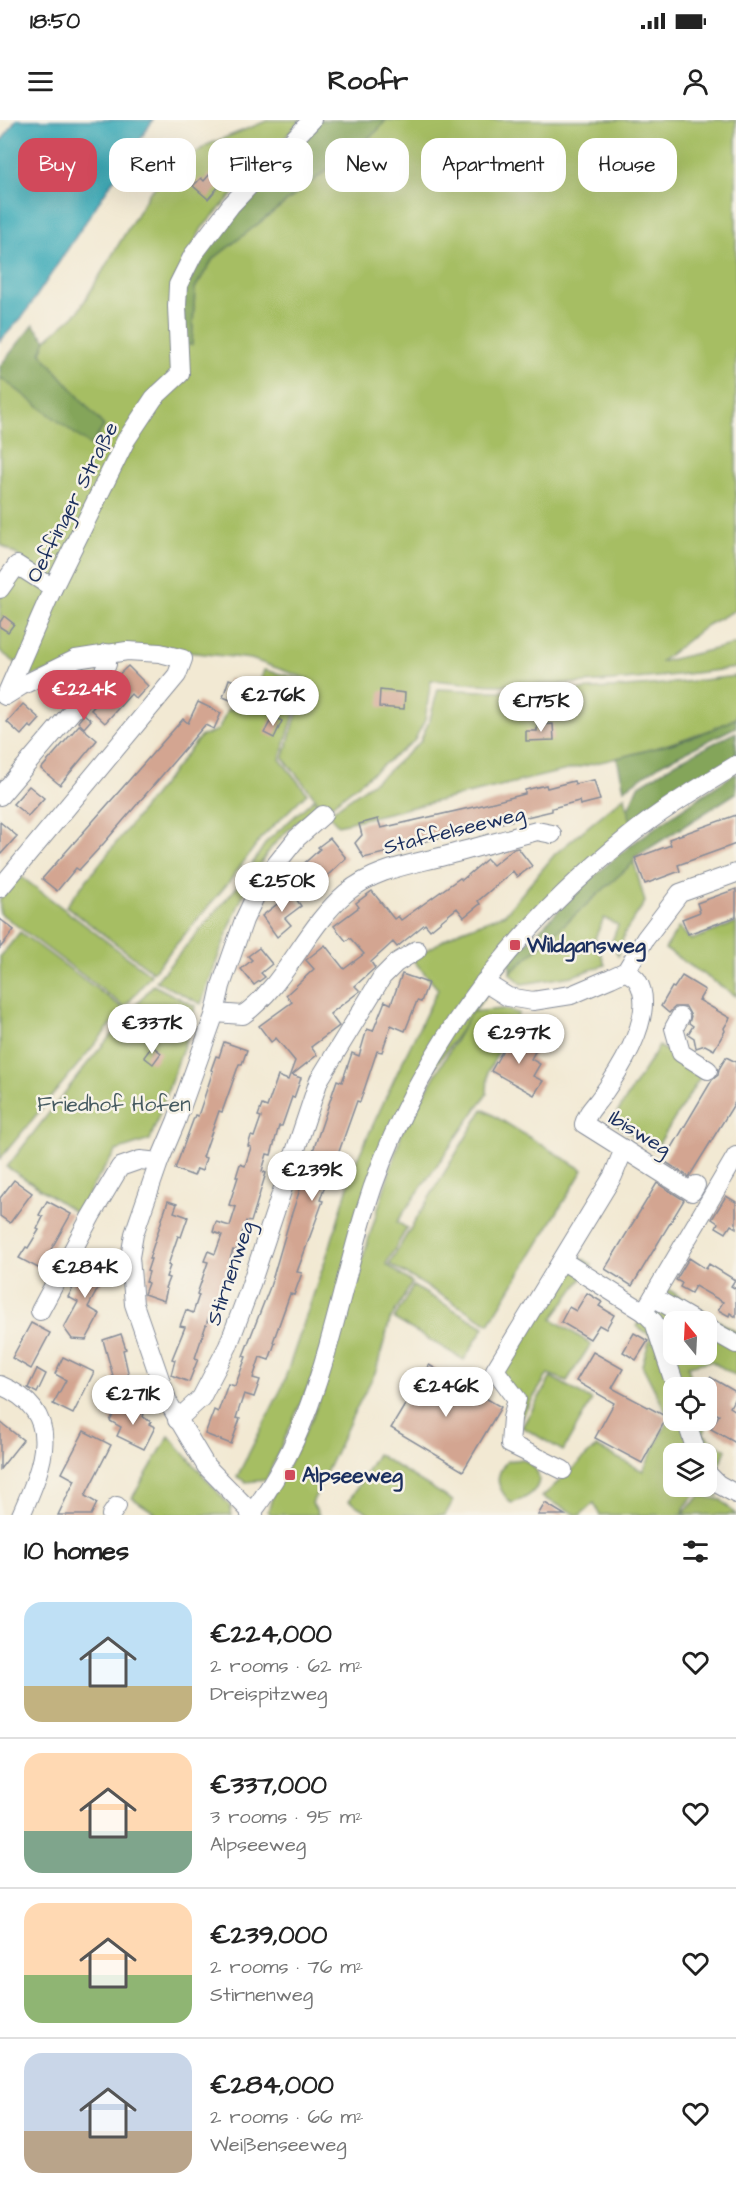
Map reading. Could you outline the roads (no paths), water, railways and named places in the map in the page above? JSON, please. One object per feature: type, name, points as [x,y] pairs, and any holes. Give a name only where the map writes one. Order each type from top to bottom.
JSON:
[{"type":"street","name":"Oeffinger Straße","points":[[3,698],[53,588],[126,440],[154,398],[180,374],[178,285],[193,255],[231,205],[312,120]]},
{"type":"street","points":[[0,589],[17,565],[53,588]]},
{"type":"street","points":[[0,888],[177,675],[183,658],[160,653],[127,651],[106,653],[76,660],[3,698]]},
{"type":"street","points":[[0,796],[102,676],[107,664],[106,653]]},
{"type":"street","points":[[323,815],[297,838],[262,882],[244,920],[221,986],[215,1013],[134,1234],[130,1257],[134,1304],[168,1402],[206,1466],[252,1514],[281,1470],[315,1391],[365,1213],[397,1128],[432,1058],[484,982],[515,945],[568,890],[629,836],[736,765]]},
{"type":"street","name":"Staffelseeweg","points":[[215,1013],[243,1015],[259,1004],[317,926],[347,893],[382,871],[537,831],[552,834]]},
{"type":"street","points":[[484,982],[508,997],[533,1001],[571,995],[626,971],[645,939],[681,893],[736,873]]},
{"type":"street","name":"Stirnenweg","points":[[177,1420],[201,1398],[228,1347],[319,1080],[382,977],[396,963],[417,950]]},
{"type":"street","name":"Ibisweg","points":[[626,971],[637,979],[643,1002],[642,1015],[635,1040],[586,1117],[584,1124],[692,1192],[696,1185]]},
{"type":"street","points":[[680,1017],[674,1028],[681,1053],[708,1070]]},
{"type":"street","points":[[563,1470],[510,1444],[512,1418],[517,1399],[495,1370],[613,1176],[624,1149]]},
{"type":"street","points":[[672,1377],[649,1305],[736,1156]]},
{"type":"street","points":[[40,1311],[120,1167],[140,1160],[159,1162]]},
{"type":"street","points":[[563,1261],[649,1305],[671,1307],[678,1311]]},
{"type":"street","points":[[658,1332],[671,1307]]},
{"type":"street","points":[[717,1333],[736,1344]]},
{"type":"street","points":[[0,1386],[18,1393],[38,1414],[44,1434],[44,1454],[21,1515]]},
{"type":"street","points":[[717,1483],[736,1494]]},
{"type":"water","points":[[16,120],[153,120],[141,138],[109,138],[109,187],[24,315],[0,341],[0,143]]},
{"type":"place","name":"Wildgansweg","points":[[515,945]]},
{"type":"place","name":"Alpseeweg","points":[[290,1475]]},
{"type":"park label","name":"Friedhof Hofen","points":[[114,1104]]}]
